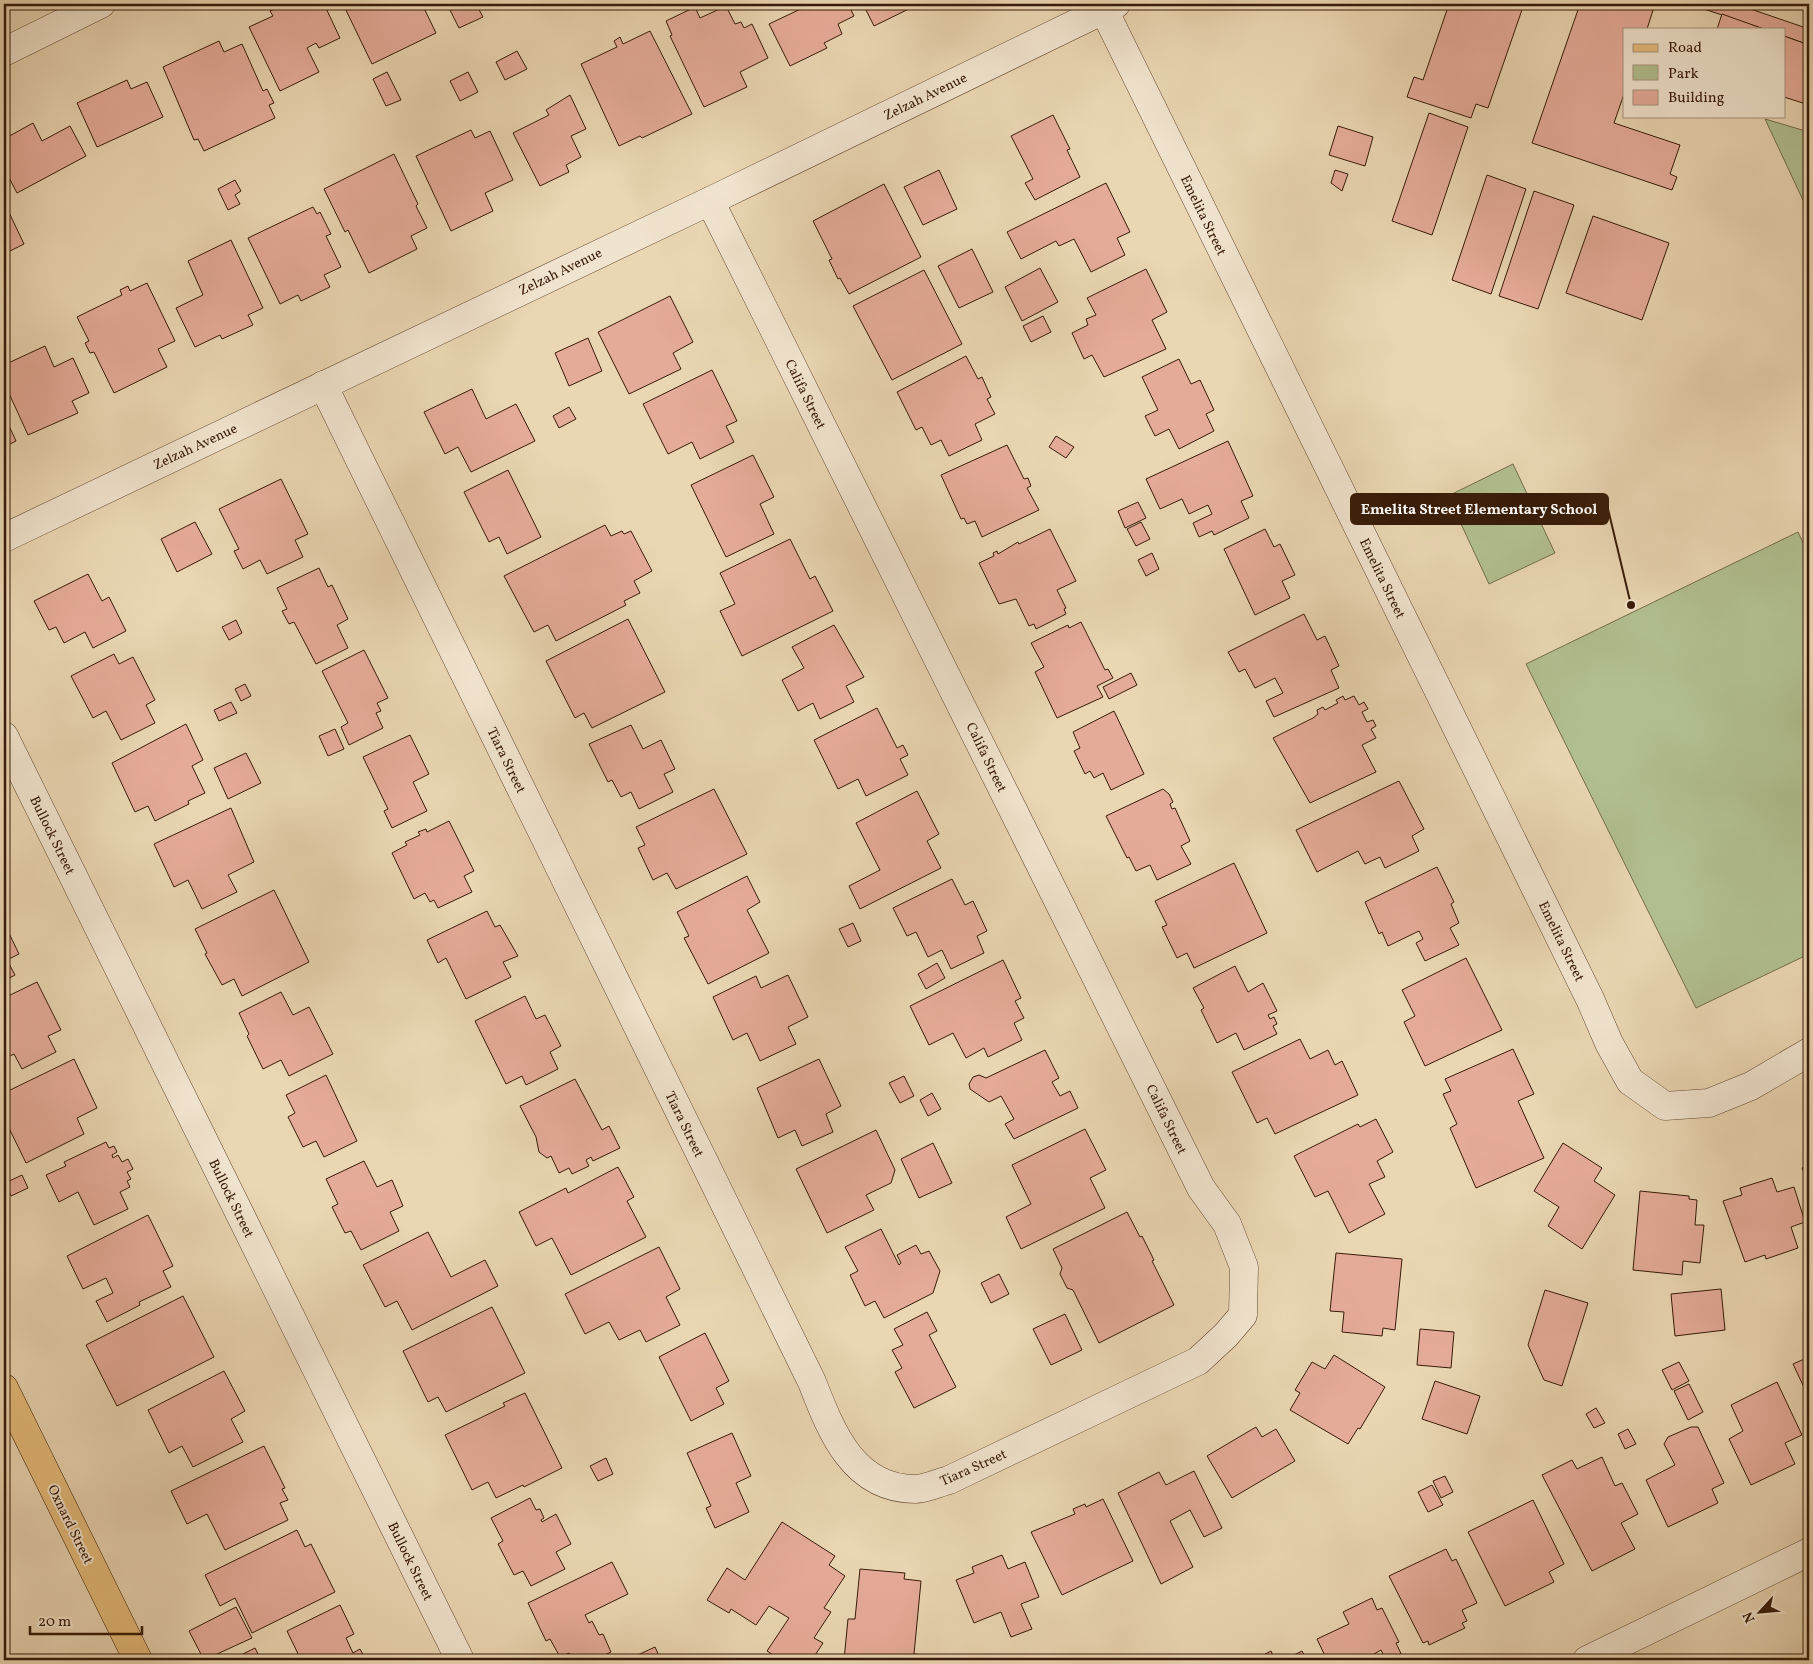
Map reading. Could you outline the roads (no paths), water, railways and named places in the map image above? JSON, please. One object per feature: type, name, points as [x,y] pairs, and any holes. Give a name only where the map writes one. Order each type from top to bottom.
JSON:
[{"type":"main road","name":"Oxnard Street","points":[[4,1388],[138,1660]]},
{"type":"street","points":[[4,52],[101,4]]},
{"type":"street","name":"Zelzah Avenue","points":[[4,538],[710,201],[1110,7]]},
{"type":"street","name":"Emelita Street","points":[[1110,7],[1590,999],[1609,1044],[1630,1081],[1664,1106],[1709,1103],[1751,1086],[1809,1052]]},
{"type":"street","name":"Califa Street","points":[[710,201],[1201,1188],[1227,1224],[1244,1268],[1243,1315]]},
{"type":"street","name":"Tiara Street","points":[[323,385],[812,1382],[826,1419],[852,1462],[885,1485],[916,1489],[949,1480],[1198,1361],[1226,1336],[1243,1315]]},
{"type":"street","name":"Bullock Street","points":[[4,736],[460,1660]]},
{"type":"street","points":[[1587,1660],[1809,1552]]},
{"type":"place","name":"Emelita Street Elementary School","points":[[1631,605]]}]
